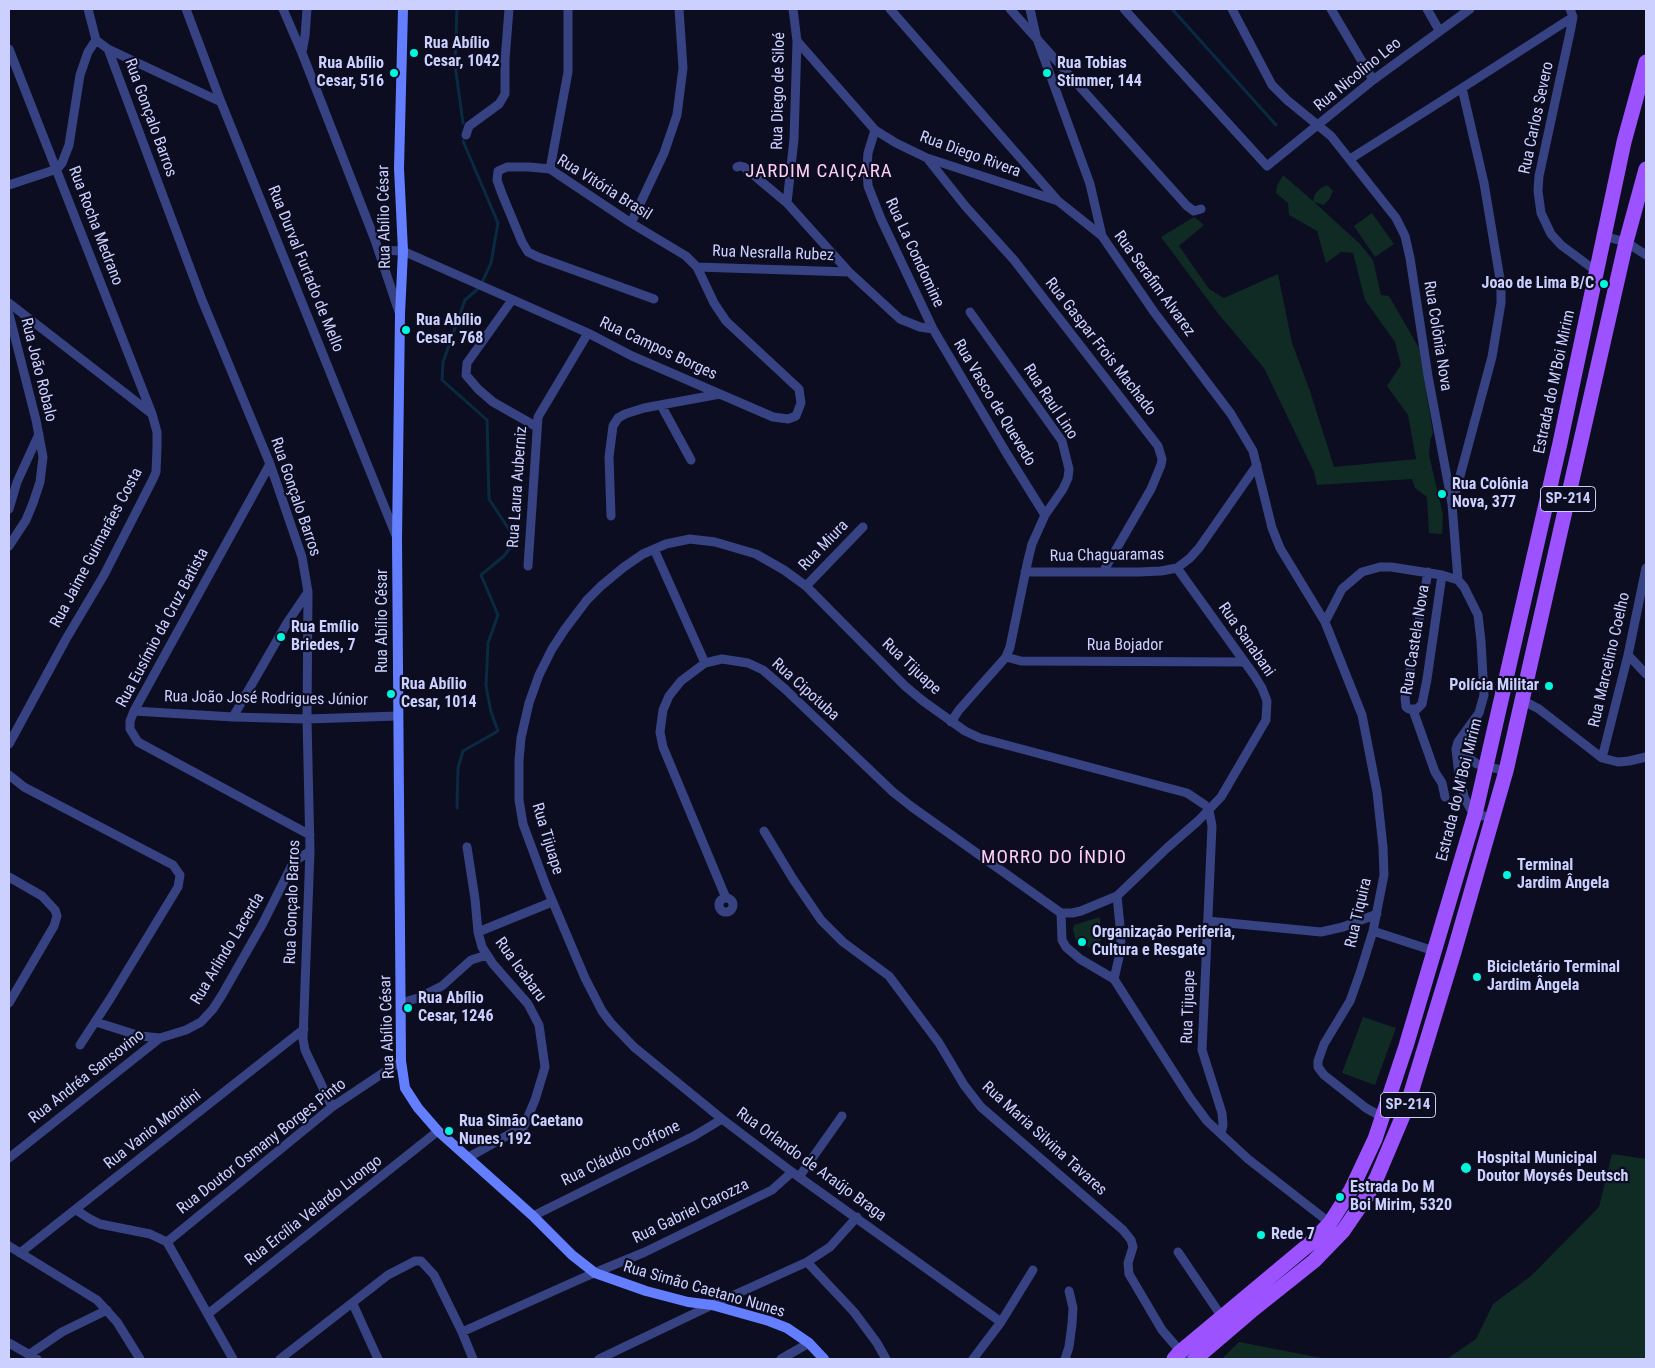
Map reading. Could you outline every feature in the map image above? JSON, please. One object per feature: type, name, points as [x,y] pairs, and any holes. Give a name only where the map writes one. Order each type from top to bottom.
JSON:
[{"type":"main road","name":"Rua Abílio César","points":[[403,9],[399,168],[403,251],[400,314],[397,539],[401,1062],[405,1088],[418,1108],[438,1131],[533,1216],[572,1255],[595,1273]]},
{"type":"main road","name":"Estrada do M'Boi Mirim","points":[[1180,1357],[1222,1317],[1313,1241],[1330,1223],[1343,1206],[1365,1163],[1382,1117],[1475,814],[1538,538],[1624,142],[1646,62]]},
{"type":"main road","name":"SP-214","points":[[1195,1359],[1314,1261],[1342,1232],[1367,1196],[1401,1122],[1410,1098],[1506,771],[1626,242],[1646,169]]},
{"type":"main road","points":[[1422,991],[1427,986],[1434,986],[1438,988],[1440,994]]},
{"type":"main road","points":[[1390,1092],[1388,1114],[1392,1120],[1401,1122]]},
{"type":"main road","name":"Rua Simão Caetano Nunes","points":[[595,1273],[646,1291],[688,1302],[737,1311],[787,1328],[809,1343],[824,1359]]},
{"type":"street","points":[[9,185],[56,169],[66,155],[74,123],[80,75],[84,61],[96,40],[88,9]]},
{"type":"street","name":"Rua Durval Furtado de Mello","points":[[186,9],[221,102],[397,539]]},
{"type":"street","points":[[283,9],[302,53],[378,250],[400,314]]},
{"type":"street","points":[[302,53],[307,9]]},
{"type":"street","points":[[466,135],[468,126],[499,104],[505,94],[505,60],[509,9]]},
{"type":"street","points":[[550,169],[568,72],[568,9]]},
{"type":"street","points":[[631,223],[664,154],[677,115],[683,68],[679,9]]},
{"type":"street","name":"Rua Diego de Siloé","points":[[787,204],[794,139],[797,41],[794,9]]},
{"type":"street","name":"Rua Serafim Alvarez","points":[[890,9],[1058,201],[1102,236],[1154,312],[1231,414],[1247,439],[1257,465],[1272,528],[1280,548],[1325,622]]},
{"type":"street","points":[[1010,9],[1187,206],[1194,211],[1201,209]]},
{"type":"street","points":[[1030,9],[1036,36],[1090,184],[1102,236]]},
{"type":"street","name":"Rua Nicolino Leo","points":[[1124,9],[1267,165],[1439,30],[1470,9]]},
{"type":"street","name":"Rua Colônia Nova","points":[[1232,9],[1272,85],[1331,136],[1396,218],[1405,236],[1428,376],[1452,504],[1458,580]]},
{"type":"street","points":[[1331,9],[1374,80]]},
{"type":"street","points":[[1427,9],[1439,30]]},
{"type":"street","points":[[1350,159],[1462,88],[1572,13]]},
{"type":"street","name":"Rua Carlos Severo","points":[[1572,13],[1539,176],[1538,191],[1541,213],[1551,234],[1560,244],[1596,271]]},
{"type":"street","name":"Rua Gonçalo Barros","points":[[96,40],[108,49],[202,300],[270,464],[302,557],[308,592],[307,719],[310,835],[305,1050],[332,1107]]},
{"type":"street","name":"Rua Diego Rivera","points":[[797,41],[875,130],[896,143],[927,158],[1058,201]]},
{"type":"street","name":"Rua Rocha Medrano","points":[[9,49],[152,414]]},
{"type":"street","points":[[108,49],[221,102]]},
{"type":"street","points":[[1452,504],[1492,357],[1501,303],[1501,285],[1484,183],[1471,120],[1462,88]]},
{"type":"street","name":"Rua La Condomine","points":[[875,130],[868,153],[868,186],[880,219],[932,329]]},
{"type":"street","name":"Rua Gaspar Frois Machado","points":[[927,158],[966,207],[1014,260],[1158,446],[1162,465],[1103,572]]},
{"type":"street","name":"Rua Vitória Brasil","points":[[654,299],[528,252],[515,227],[496,175],[498,171],[507,167],[550,169],[631,223],[686,256],[696,267]]},
{"type":"street","name":"Rua Vasco de Quevedo","points":[[737,167],[744,167],[787,204],[848,272],[900,319],[920,327],[932,329],[1046,515]]},
{"type":"street","points":[[1603,236],[1626,242],[1646,255]]},
{"type":"street","name":"Rua Campos Borges","points":[[378,250],[403,251],[588,334],[632,356],[720,394],[782,419],[794,418],[802,403],[799,389],[726,320],[714,303],[696,267]]},
{"type":"street","name":"Rua Nesralla Rubez","points":[[696,267],[848,272]]},
{"type":"street","points":[[512,300],[467,363],[466,375],[493,402],[536,427]]},
{"type":"street","points":[[9,303],[152,414]]},
{"type":"street","name":"Rua Raul Lino","points":[[970,312],[1062,441],[1069,468],[1068,478],[1046,515]]},
{"type":"street","name":"Rua João Robalo","points":[[9,314],[43,457],[40,482],[26,520],[9,546]]},
{"type":"street","name":"Rua Laura Auberniz","points":[[528,566],[536,427],[539,413],[588,334]]},
{"type":"street","points":[[9,347],[16,338]]},
{"type":"street","points":[[611,516],[609,457],[613,426],[618,418],[644,408],[720,394]]},
{"type":"street","points":[[661,405],[691,460]]},
{"type":"street","name":"Rua Jaime Guimarães Costa","points":[[9,744],[104,574],[154,479],[156,472],[157,432],[152,414]]},
{"type":"street","name":"Rua João Robalo","points":[[9,509],[16,482],[39,434]]},
{"type":"street","name":"Rua Eusímio da Cruz Batista","points":[[270,464],[134,711],[130,721],[130,729],[138,742],[310,835]]},
{"type":"street","name":"Rua Chaguaramas","points":[[1025,572],[1161,571],[1177,568],[1199,548],[1257,465]]},
{"type":"street","points":[[951,722],[959,710],[1006,658],[1032,544],[1046,515]]},
{"type":"street","name":"Rua Miura","points":[[806,586],[863,528]]},
{"type":"street","name":"Rua Tijuape","points":[[594,997],[552,902],[523,824],[520,810],[519,760],[521,738],[529,703],[547,657],[565,629],[587,600],[624,567],[643,554],[666,544],[690,539],[715,542],[756,554],[784,570],[806,586],[905,686],[951,722],[980,738],[1187,793],[1199,800],[1209,810],[1212,826],[1202,1050],[1222,1113],[1223,1125],[1221,1134]]},
{"type":"street","points":[[654,549],[705,664]]},
{"type":"street","points":[[1325,622],[1342,589],[1362,572],[1380,566],[1442,575],[1458,580],[1466,589],[1478,615],[1483,659],[1484,695],[1479,713],[1458,742],[1456,749],[1458,767],[1464,797],[1475,814],[1493,818]]},
{"type":"street","name":"Rua Sanabani","points":[[1117,896],[1209,810],[1220,797],[1266,720],[1267,701],[1262,688],[1177,568]]},
{"type":"street","name":"Rua Marcelino Coelho","points":[[1602,758],[1628,655],[1646,568]]},
{"type":"street","name":"Rua Castela Nova","points":[[1428,572],[1405,698],[1406,707],[1413,710],[1422,704],[1426,687],[1442,575]]},
{"type":"street","points":[[233,717],[287,623],[308,592]]},
{"type":"street","name":"Rua Tiquira","points":[[1325,622],[1360,707],[1377,792],[1384,875],[1373,930],[1350,1001],[1324,1044],[1318,1061],[1318,1067],[1324,1076],[1366,1108],[1382,1117]]},
{"type":"street","points":[[1628,655],[1646,674]]},
{"type":"street","name":"Rua Bojador","points":[[1006,658],[1021,661],[1244,662]]},
{"type":"street","name":"Rua Cipotuba","points":[[726,898],[660,738],[663,710],[669,696],[681,681],[705,664],[722,659],[748,663],[763,670],[899,797],[1061,912]]},
{"type":"street","points":[[1522,700],[1539,709],[1602,758],[1624,762],[1646,757]]},
{"type":"street","points":[[1413,710],[1435,772],[1442,783],[1445,797]]},
{"type":"street","name":"Rua João José Rodrigues Júnior","points":[[134,711],[307,719],[398,716]]},
{"type":"street","points":[[1456,749],[1467,759],[1485,767],[1506,771]]},
{"type":"street","points":[[9,775],[24,787],[173,865],[180,875],[178,887],[80,1045]]},
{"type":"street","name":"Rua Maria Silvina Tavares","points":[[764,831],[793,879],[822,920],[842,942],[889,976],[939,1043],[964,1085],[981,1107],[1128,1236],[1133,1247],[1128,1263],[1129,1274],[1180,1357]]},
{"type":"street","points":[[466,847],[475,900],[478,932]]},
{"type":"street","name":"Rua Arlindo Lacerda","points":[[96,1022],[140,1036],[160,1038],[194,1026],[213,1009],[263,923],[291,867],[298,859],[310,851]]},
{"type":"street","points":[[9,877],[42,896],[51,904],[57,916],[54,926],[9,1003]]},
{"type":"street","points":[[1114,980],[1120,953],[1117,896],[1081,911],[1072,913],[1061,912],[1062,940],[1066,947],[1080,959],[1114,980],[1190,1098],[1207,1121],[1248,1159],[1330,1223]]},
{"type":"street","name":"Rua Icabaru","points":[[469,1157],[524,1126],[529,1117],[545,1063],[539,1025],[528,1004],[486,955],[478,932],[552,902]]},
{"type":"street","points":[[1208,921],[1321,932],[1343,927],[1377,914]]},
{"type":"street","points":[[1373,930],[1434,951]]},
{"type":"street","points":[[401,1003],[418,998],[442,986],[471,960],[486,955]]},
{"type":"street","name":"Rua Orlando de Araújo Braga","points":[[594,997],[611,1023],[634,1047],[722,1119],[1001,1322]]},
{"type":"street","name":"Rua Vanio Mondini","points":[[20,1253],[304,1029]]},
{"type":"street","name":"Rua Andréa Sansovino","points":[[9,1158],[160,1038]]},
{"type":"street","name":"Rua Doutor Osmany Borges Pinto","points":[[167,1242],[332,1107],[401,1062]]},
{"type":"street","name":"Rua Gabriel Carozza","points":[[462,1332],[645,1252],[772,1190],[796,1174],[842,1116]]},
{"type":"street","name":"Rua Cláudio Coffone","points":[[533,1216],[694,1136],[722,1119]]},
{"type":"street","name":"Rua Ercília Velardo Luongo","points":[[208,1314],[438,1131]]},
{"type":"street","points":[[76,1210],[100,1224],[150,1234],[167,1242],[234,1359]]},
{"type":"street","points":[[599,1359],[807,1262],[830,1247],[857,1217]]},
{"type":"street","points":[[9,1246],[88,1294],[107,1310],[117,1322],[140,1359]]},
{"type":"street","points":[[1178,1252],[1222,1317]]},
{"type":"street","points":[[280,1359],[388,1276],[415,1261],[421,1262],[434,1275],[473,1359]]},
{"type":"street","points":[[807,1262],[854,1312],[871,1334],[886,1359]]},
{"type":"street","points":[[973,1359],[1001,1322],[1033,1270]]},
{"type":"street","points":[[1065,1359],[1069,1347],[1073,1308],[1069,1291]]},
{"type":"street","points":[[353,1304],[378,1359]]},
{"type":"street","points":[[9,1343],[33,1357],[62,1332],[107,1310]]},
{"type":"street","points":[[780,1359],[809,1343]]},
{"type":"green space","points":[[1283,175],[1313,201],[1315,194],[1327,185],[1333,191],[1324,205],[1314,202],[1360,244],[1373,260],[1381,295],[1389,296],[1419,348],[1433,433],[1430,441],[1429,455],[1443,515],[1442,534],[1429,533],[1427,497],[1415,488],[1412,479],[1317,485],[1314,472],[1264,368],[1217,312],[1161,237],[1194,217],[1204,225],[1179,246],[1209,289],[1224,298],[1278,274],[1292,343],[1310,391],[1334,467],[1416,459],[1408,415],[1387,386],[1401,365],[1395,342],[1365,300],[1353,253],[1341,252],[1326,263],[1317,231],[1289,215],[1288,203],[1276,193],[1277,186]]},
{"type":"green space","points":[[1372,213],[1394,244],[1375,257],[1354,226]]},
{"type":"green space","points":[[1100,917],[1101,949],[1099,952],[1076,941],[1073,930],[1074,925]]},
{"type":"green space","points":[[1363,1017],[1396,1028],[1375,1085],[1342,1073]]},
{"type":"green space","points":[[1612,1154],[1646,1159],[1646,1359],[1447,1359],[1476,1339],[1493,1304],[1531,1276],[1599,1207]]},
{"type":"green space","points":[[1239,1342],[1327,1359],[1222,1359]]},
{"type":"waterway","points":[[457,9],[455,65],[463,123]]},
{"type":"waterway","points":[[1172,9],[1276,125]]},
{"type":"waterway","points":[[457,808],[458,768],[463,751],[498,731],[491,712],[486,686],[488,643],[498,615],[481,575],[504,556],[516,540],[489,499],[487,420],[442,380],[443,362],[465,300],[480,287],[491,263],[498,223],[463,141]]},
{"type":"place","name":"Rua Abílio Cesar, 1042","points":[[414,53]]},
{"type":"place","name":"Rua Abílio Cesar, 516","points":[[394,73]]},
{"type":"place","name":"Rua Tobias Stimmer, 144","points":[[1047,73]]},
{"type":"place","name":"Joao de Lima B/C","points":[[1604,284]]},
{"type":"place","name":"Rua Abílio Cesar, 768","points":[[406,330]]},
{"type":"place","name":"Rua Colônia Nova, 377","points":[[1442,494]]},
{"type":"place","name":"Rua Emílio Briedes, 7","points":[[281,637]]},
{"type":"place","name":"Polícia Militar","points":[[1549,686]]},
{"type":"place","name":"Rua Abílio Cesar, 1014","points":[[391,694]]},
{"type":"place","name":"Terminal Jardim Ângela","points":[[1507,875]]},
{"type":"place","name":"Organização Periferia, Cultura e Resgate","points":[[1082,942]]},
{"type":"place","name":"Bicicletário Terminal Jardim Ângela","points":[[1477,977]]},
{"type":"place","name":"Rua Abílio Cesar, 1246","points":[[408,1008]]},
{"type":"place","name":"Rua Simão Caetano Nunes, 192","points":[[449,1131]]},
{"type":"place","name":"Hospital Municipal Doutor Moysés Deutsch","points":[[1466,1168]]},
{"type":"place","name":"Estrada Do M Boi Mirim, 5320","points":[[1340,1197]]},
{"type":"place","name":"Rede 7","points":[[1261,1235]]},
{"type":"district","name":"JARDIM CAIÇARA","points":[[819,172]]},
{"type":"district","name":"MORRO DO ÍNDIO","points":[[1054,858]]}]
